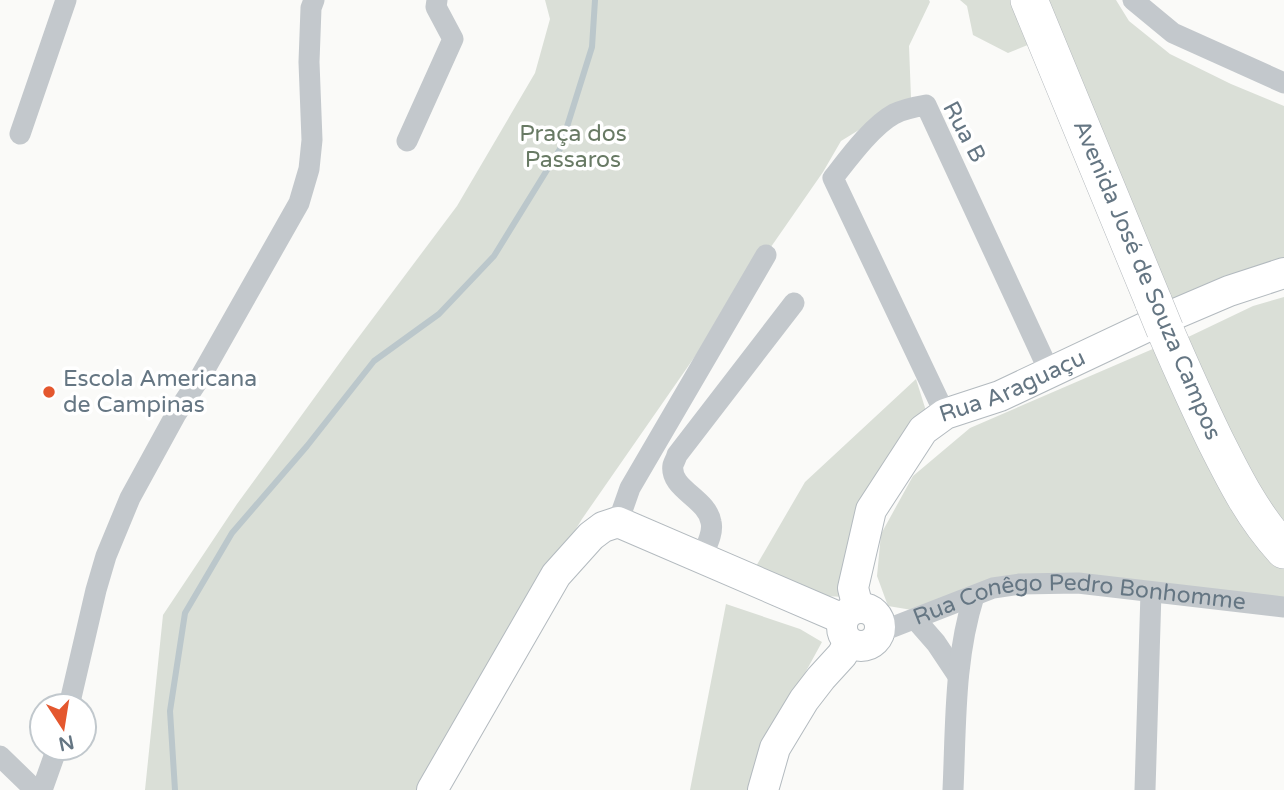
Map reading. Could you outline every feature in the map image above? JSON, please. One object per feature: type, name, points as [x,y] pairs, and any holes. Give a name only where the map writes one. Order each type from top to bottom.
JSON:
[{"type":"highway","name":"Avenida José de Souza Campos","points":[[1029,0],[1192,392],[1240,491],[1266,531],[1284,550]]},
{"type":"main road","name":"Rua Araguaçu","points":[[850,623],[853,588],[871,510],[923,430],[945,414],[1000,396],[1161,320],[1229,291],[1284,273]]},
{"type":"main road","points":[[432,790],[556,575],[591,536],[603,527],[618,522],[850,623]]},
{"type":"main road","points":[[763,790],[775,748],[804,699],[842,655],[850,623],[865,608],[876,614],[880,632]]},
{"type":"street","points":[[20,134],[66,0]]},
{"type":"street","points":[[72,692],[106,556],[130,498],[299,203],[309,169],[312,139],[309,62],[314,0]]},
{"type":"street","points":[[1133,0],[1173,33],[1284,83]]},
{"type":"street","points":[[407,141],[453,38],[430,2]]},
{"type":"street","name":"Rua B","points":[[945,414],[832,178],[864,139],[892,115],[926,105],[1050,373]]},
{"type":"street","points":[[618,522],[630,488],[766,255]]},
{"type":"street","points":[[701,559],[712,523],[702,503],[679,485],[673,465],[677,455],[794,303]]},
{"type":"street","name":"Rua Conêgo Pedro Bonhomme","points":[[880,632],[993,588],[1020,584],[1078,583],[1284,607]]},
{"type":"street","points":[[1145,790],[1151,592]]},
{"type":"street","points":[[953,790],[958,676],[965,624],[974,596]]},
{"type":"street","points":[[915,619],[936,643],[958,676]]},
{"type":"street","points":[[0,755],[35,790]]},
{"type":"street","points":[[42,790],[52,762]]},
{"type":"green space","name":"Praça dos Passaros","points":[[545,0],[930,2],[909,46],[911,98],[841,141],[823,172],[582,519],[416,790],[145,790],[163,615],[237,504],[457,206],[535,73],[550,19]]},
{"type":"green space","points":[[960,0],[1017,0],[1035,42],[1008,53],[973,35],[967,6]]},
{"type":"green space","points":[[1045,0],[1116,0],[1129,21],[1170,54],[1284,106],[1284,263],[1170,304]]},
{"type":"green space","points":[[1284,297],[1284,526],[1264,502],[1184,339],[1253,306]]},
{"type":"green space","points":[[1162,345],[1284,563],[1284,602],[1055,575],[912,610],[888,606],[877,576],[881,534],[913,476],[970,428]]},
{"type":"green space","points":[[916,379],[927,414],[845,597],[825,596],[755,568],[805,482]]},
{"type":"green space","points":[[726,604],[800,629],[822,642],[764,748],[754,790],[690,790]]},
{"type":"waterway","points":[[175,790],[170,711],[185,613],[232,533],[307,446],[374,361],[439,314],[494,256],[560,149],[592,47],[595,0]]},
{"type":"place","name":"Escola Americana de Campinas","points":[[49,392]]}]
